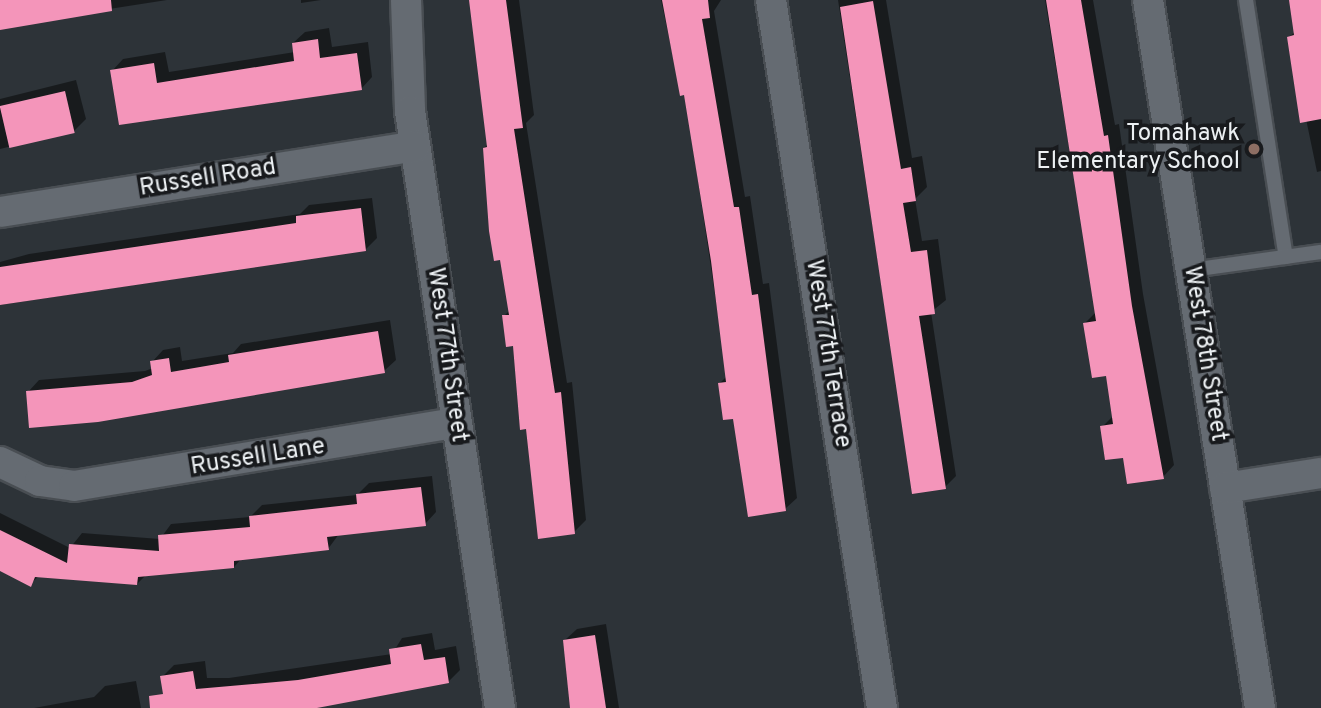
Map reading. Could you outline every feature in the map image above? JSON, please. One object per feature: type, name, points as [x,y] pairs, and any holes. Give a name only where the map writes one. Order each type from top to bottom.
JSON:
[{"type":"street","name":"West 77th Street","points":[[406,0],[415,146],[500,708]]},
{"type":"street","name":"West 77th Terrace","points":[[771,0],[882,708]]},
{"type":"street","name":"West 78th Street","points":[[1148,0],[1260,708]]},
{"type":"street","name":"Russell Road","points":[[0,212],[415,146]]},
{"type":"street","name":"Russell Lane","points":[[0,462],[40,481],[74,486],[186,470],[456,424]]},
{"type":"street","points":[[1225,488],[1321,473]]},
{"type":"lane","points":[[1247,0],[1286,257]]},
{"type":"lane","points":[[1191,271],[1321,251]]},
{"type":"building","points":[[0,0],[111,0],[112,11],[0,30]]},
{"type":"building","points":[[469,0],[506,0],[523,128],[514,129],[555,393],[561,392],[575,534],[538,539],[526,429],[520,430],[513,346],[506,347],[502,315],[509,315],[500,260],[494,261],[489,231],[483,148],[487,147]]},
{"type":"building","points":[[662,0],[708,0],[710,18],[702,19],[734,207],[739,207],[752,295],[758,294],[786,511],[748,517],[733,419],[723,420],[718,383],[726,382],[711,261],[684,95],[680,96]]},
{"type":"building","points":[[1046,0],[1081,0],[1104,136],[1108,135],[1132,306],[1164,479],[1127,484],[1123,458],[1105,460],[1100,426],[1113,424],[1106,376],[1092,378],[1083,323],[1096,321]]},
{"type":"building","points":[[1289,0],[1321,0],[1321,119],[1300,123],[1287,37],[1294,35]]},
{"type":"building","points":[[873,1],[901,169],[911,167],[916,201],[903,203],[911,252],[927,250],[935,314],[919,316],[946,489],[912,494],[840,7]]},
{"type":"building","points":[[318,39],[320,58],[357,53],[362,90],[119,125],[110,70],[154,63],[157,83],[294,61],[292,43]]},
{"type":"building","points":[[65,91],[75,133],[9,148],[0,106]]},
{"type":"building","points":[[361,208],[366,251],[0,305],[0,267],[296,223],[296,216]]},
{"type":"building","points":[[378,331],[385,373],[98,422],[29,428],[26,391],[132,382],[152,375],[150,361],[169,358],[171,372],[229,362],[228,355]]},
{"type":"building","points":[[421,487],[426,526],[327,537],[329,550],[234,561],[234,568],[138,577],[137,585],[35,577],[31,587],[0,571],[0,530],[67,563],[69,544],[159,551],[158,535],[250,527],[249,516],[357,504],[356,494]]},
{"type":"building","points":[[595,635],[606,708],[570,708],[563,640]]},
{"type":"building","points":[[421,644],[424,660],[445,657],[449,683],[317,708],[150,708],[149,696],[163,694],[160,676],[193,671],[196,689],[298,680],[391,664],[389,649]]},
{"type":"place","name":"Tomahawk Elementary School","points":[[1254,149]]}]
